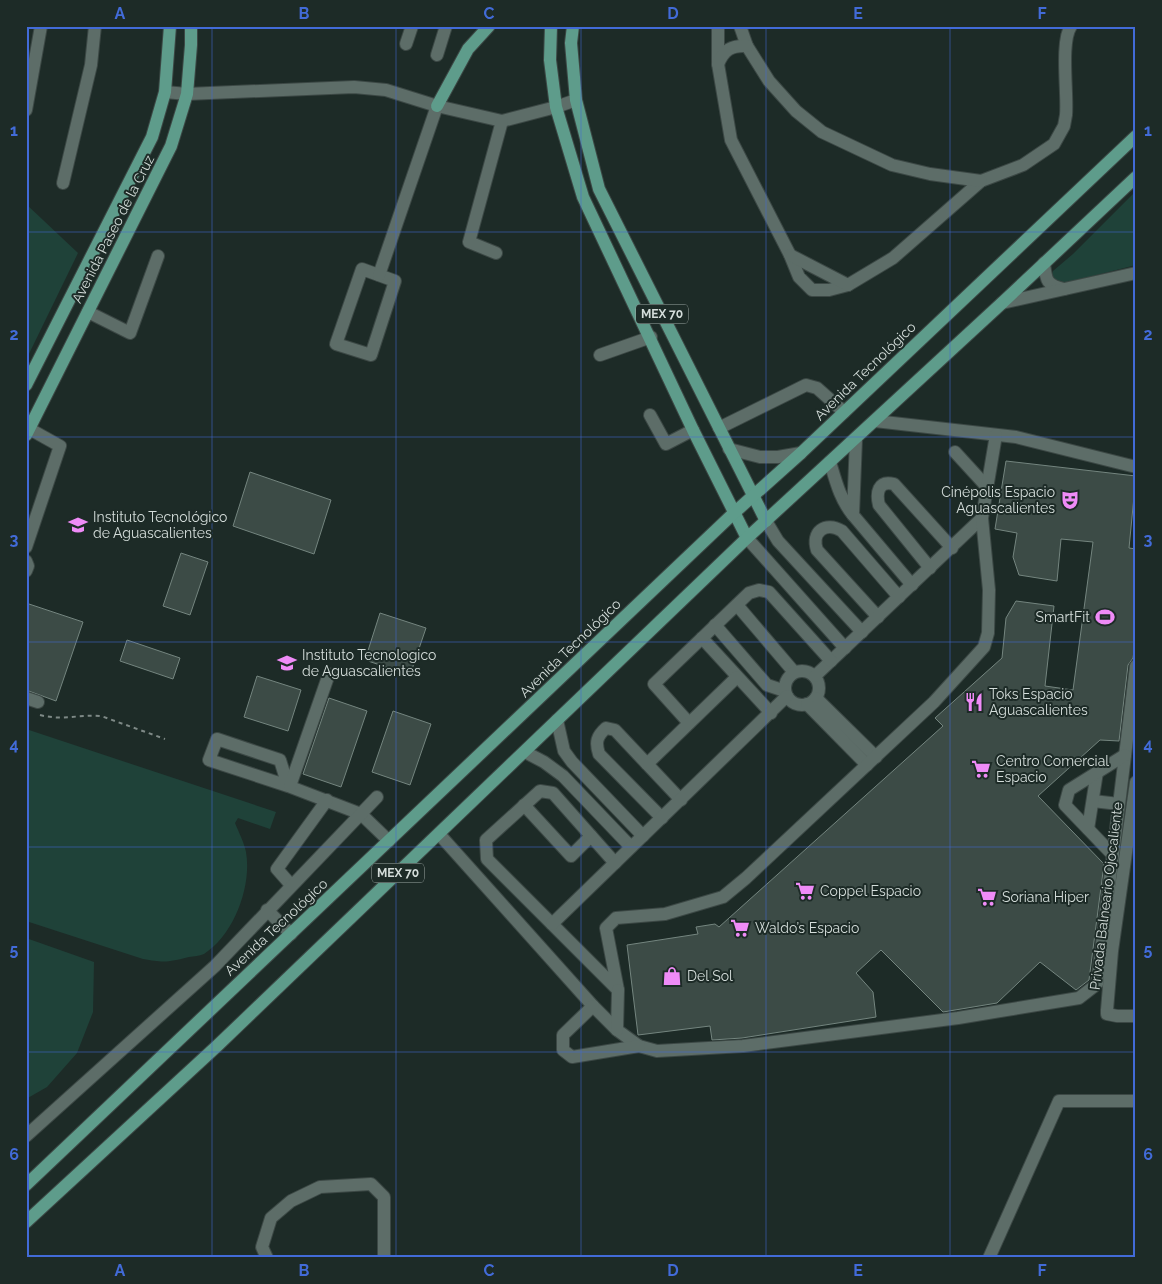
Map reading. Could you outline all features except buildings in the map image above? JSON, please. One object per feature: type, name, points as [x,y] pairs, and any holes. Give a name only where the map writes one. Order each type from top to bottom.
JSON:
[{"type":"main road","name":"Avenida Paseo de la Cruz","points":[[26,386],[152,137],[165,92],[170,26]]},
{"type":"main road","name":"Avenida Paseo de la Cruz","points":[[27,430],[171,146],[187,94],[191,26]]},
{"type":"main road","points":[[437,106],[468,49],[489,26]]},
{"type":"main road","name":"MEX 70","points":[[551,26],[550,60],[556,108],[583,197],[693,430],[747,538]]},
{"type":"main road","name":"MEX 70","points":[[573,26],[570,43],[576,100],[599,188],[766,521]]},
{"type":"main road","name":"Avenida Tecnológico","points":[[26,1185],[735,512],[801,453],[1136,136]]},
{"type":"main road","name":"MEX 70","points":[[26,1222],[217,1046],[747,538],[856,439],[1136,177]]},
{"type":"street","points":[[26,110],[41,26]]},
{"type":"street","points":[[63,183],[92,65],[95,26]]},
{"type":"street","points":[[406,44],[412,26]]},
{"type":"street","points":[[436,56],[446,26]]},
{"type":"street","points":[[718,26],[718,64],[731,140],[790,255],[799,277],[812,290],[829,290],[848,285],[893,258],[981,181],[1023,165],[1054,144],[1064,126],[1066,115],[1066,46],[1067,32],[1071,26]]},
{"type":"street","points":[[740,26],[746,46],[769,81],[796,111],[822,132],[892,166],[930,174],[981,181]]},
{"type":"street","points":[[718,64],[722,54],[728,49],[738,45],[746,46]]},
{"type":"street","points":[[165,92],[187,94],[354,86],[386,90],[437,106],[502,121],[556,108],[576,100]]},
{"type":"street","points":[[379,275],[437,106]]},
{"type":"street","points":[[496,253],[469,242],[502,121]]},
{"type":"street","points":[[790,255],[848,285]]},
{"type":"street","points":[[88,312],[130,333],[158,256]]},
{"type":"street","points":[[1044,264],[1048,283],[1064,289]]},
{"type":"street","points":[[362,269],[379,275],[395,281],[371,355],[336,344],[362,269]]},
{"type":"street","points":[[1002,303],[1136,273]]},
{"type":"street","points":[[600,355],[650,337]]},
{"type":"street","points":[[719,428],[806,385],[817,388],[844,412]]},
{"type":"street","points":[[650,415],[666,444],[693,430]]},
{"type":"street","points":[[875,421],[1016,437],[1136,467]]},
{"type":"street","points":[[26,547],[60,446],[27,430]]},
{"type":"street","points":[[616,1030],[618,990],[606,928],[616,918],[665,914],[723,898],[934,702],[984,647],[988,633],[989,590],[982,518],[996,435]]},
{"type":"street","points":[[853,515],[856,439]]},
{"type":"street","points":[[729,448],[760,457],[778,457],[801,453]]},
{"type":"street","points":[[955,452],[987,487]]},
{"type":"street","points":[[830,462],[844,503],[912,585]]},
{"type":"street","points":[[930,568],[879,504],[878,489],[883,484],[889,482],[894,484],[952,548]]},
{"type":"street","points":[[815,676],[982,518]]},
{"type":"street","points":[[766,521],[778,542],[862,632]]},
{"type":"street","points":[[878,617],[817,550],[815,544],[821,530],[829,526],[842,531],[900,597]]},
{"type":"street","points":[[747,538],[845,648]]},
{"type":"street","points":[[26,560],[28,566],[26,571]]},
{"type":"street","points":[[782,577],[797,563]]},
{"type":"street","points":[[690,723],[654,684],[749,593],[759,590],[769,592],[831,661]]},
{"type":"street","points":[[736,605],[794,672]]},
{"type":"street","points":[[715,625],[767,685],[786,694],[796,704],[812,701]]},
{"type":"street","points":[[702,638],[771,713]]},
{"type":"street","points":[[439,834],[593,1006],[616,1030],[638,1046],[658,1051],[743,1046],[958,1018],[1079,998],[1097,984],[1136,666]]},
{"type":"street","points":[[552,924],[771,713],[786,694],[786,680],[794,672],[805,670],[815,676],[820,686],[812,701]]},
{"type":"street","points":[[289,786],[329,674]]},
{"type":"street","points":[[647,764],[737,677]]},
{"type":"street","points":[[812,701],[872,761]]},
{"type":"street","points":[[558,720],[564,751],[572,762],[643,836]]},
{"type":"street","points":[[662,818],[599,754],[596,746],[598,736],[606,728],[615,730],[680,800]]},
{"type":"street","points":[[289,786],[280,760],[217,739],[209,760],[289,786],[361,814],[389,841]]},
{"type":"street","points":[[525,752],[544,762],[563,776],[631,847]]},
{"type":"street","points":[[1113,855],[1065,805],[1069,790],[1125,755]]},
{"type":"street","points":[[1088,829],[1097,772]]},
{"type":"street","name":"Privada Balneario Ojocaliente","points":[[1136,782],[1112,951],[1107,1014],[1136,1016]]},
{"type":"street","points":[[615,863],[553,793],[540,791],[486,840],[487,859],[618,990]]},
{"type":"street","points":[[26,1136],[215,966],[376,797]]},
{"type":"street","points":[[291,885],[277,869],[327,800]]},
{"type":"street","points":[[1093,801],[1119,804]]},
{"type":"street","points":[[524,805],[571,856],[590,836]]},
{"type":"street","points":[[267,910],[290,934]]},
{"type":"street","points":[[593,1006],[563,1035],[563,1050],[572,1057],[638,1046]]},
{"type":"street","points":[[989,1258],[1059,1101],[1136,1101]]},
{"type":"street","points":[[266,1258],[262,1247],[271,1218],[291,1201],[320,1187],[371,1184],[384,1197],[384,1258]]},
{"type":"path","points":[[33,704],[43,716],[69,718],[90,715],[101,716],[165,739]]},
{"type":"green space","points":[[1136,191],[1136,265],[1061,284],[1051,278],[1053,271],[1073,254]]},
{"type":"green space","points":[[26,204],[78,253],[26,360]]},
{"type":"green space","points":[[26,729],[276,812],[270,829],[238,818],[235,823],[246,852],[246,880],[238,909],[232,922],[215,946],[204,954],[171,961],[156,961],[143,959],[26,921]]},
{"type":"green space","points":[[26,938],[94,962],[93,1012],[77,1053],[47,1087],[26,1099]]},
{"type":"place","name":"Cinépolis Espacio Aguascalientes","points":[[1070,500]]},
{"type":"place","name":"Instituto Tecnológico de Aguascalientes","points":[[78,525]]},
{"type":"place","name":"SmartFit","points":[[1105,617]]},
{"type":"place","name":"Instituto Tecnologico de Aguascalientes","points":[[287,663]]},
{"type":"place","name":"Toks Espacio Aguascalientes","points":[[974,702]]},
{"type":"place","name":"Centro Comercial Espacio","points":[[981,769]]},
{"type":"place","name":"Coppel Espacio","points":[[805,891]]},
{"type":"place","name":"Soriana Hiper","points":[[987,897]]},
{"type":"place","name":"Waldo’s Espacio","points":[[740,928]]},
{"type":"place","name":"Del Sol","points":[[672,976]]}]
